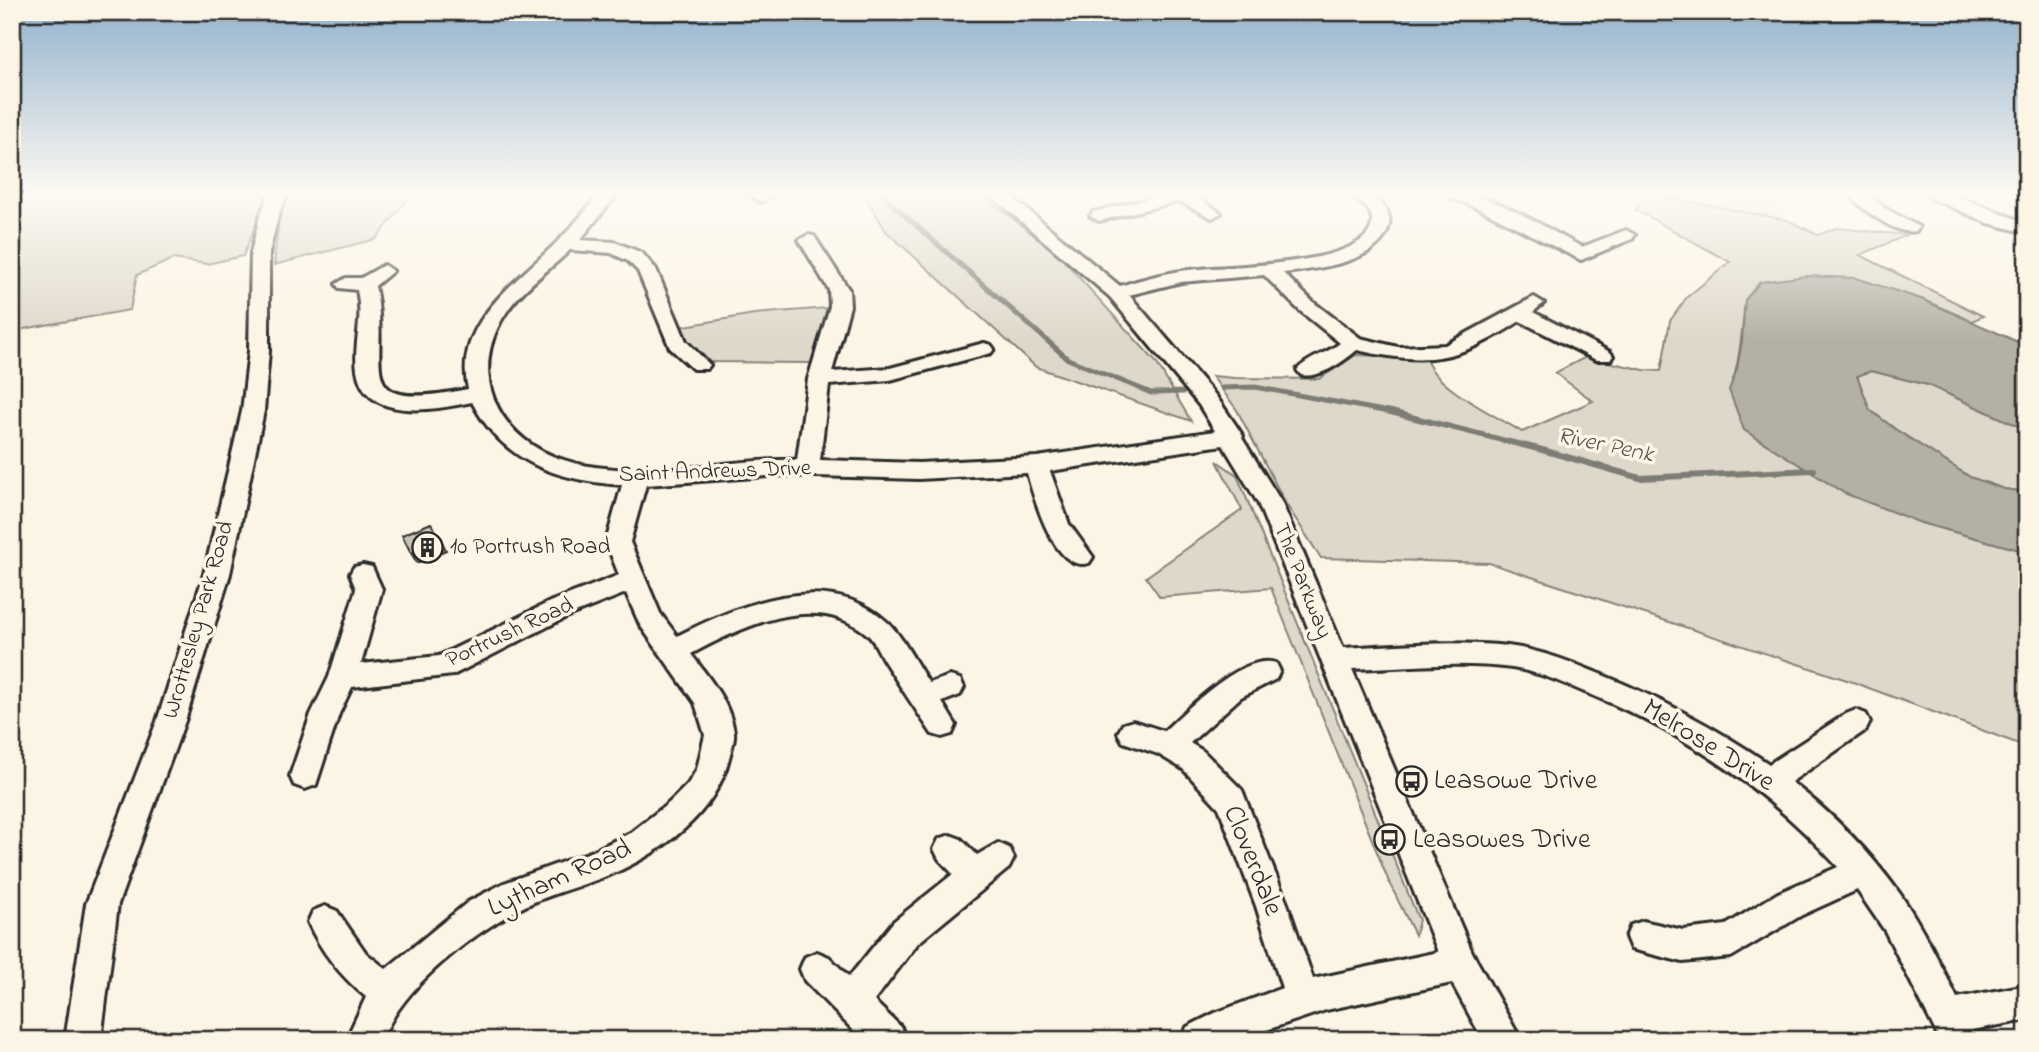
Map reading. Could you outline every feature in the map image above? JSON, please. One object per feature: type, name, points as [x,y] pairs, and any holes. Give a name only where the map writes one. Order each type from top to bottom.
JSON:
[{"type":"street","name":"Wrottesley Park Road","points":[[83,1040],[102,904],[171,721],[217,574],[253,411],[259,351],[262,243]]},
{"type":"street","name":"The Parkway","points":[[1057,243],[1117,293],[1208,401],[1232,436],[1270,503],[1460,964],[1503,1040]]},
{"type":"street","points":[[1117,293],[1189,275],[1302,266],[1341,257],[1370,243]]},
{"type":"street","points":[[1560,243],[1581,254],[1607,243]]},
{"type":"street","points":[[384,271],[356,284],[371,316],[368,374],[373,387],[387,398],[403,403],[434,402],[477,394],[475,373],[482,341],[497,311],[511,294],[566,244],[615,248],[635,257],[647,270],[677,344],[700,365]]},
{"type":"street","points":[[806,246],[839,290],[840,306],[819,379],[808,467]]},
{"type":"street","points":[[1268,269],[1306,306],[1353,343],[1398,353],[1438,353],[1489,331],[1527,308],[1603,356]]},
{"type":"street","points":[[1308,370],[1337,356],[1353,343]]},
{"type":"street","points":[[819,379],[890,374],[984,349]]},
{"type":"street","name":"Saint Andrews Drive","points":[[477,394],[493,422],[533,456],[551,465],[617,478],[808,467],[919,471],[1037,465],[1232,436]]},
{"type":"street","points":[[1037,465],[1049,512],[1063,538],[1080,556]]},
{"type":"street","name":"Lytham Road","points":[[364,1040],[373,1017],[402,975],[480,913],[516,894],[602,863],[641,843],[681,812],[699,793],[711,771],[720,735],[706,695],[649,618],[618,542],[636,478]]},
{"type":"street","points":[[305,776],[325,714],[343,677],[369,589],[363,574]]},
{"type":"street","name":"Portrush Road","points":[[343,677],[443,667],[561,608],[632,580]]},
{"type":"street","points":[[674,650],[726,622],[797,603],[827,606],[852,613],[876,627],[942,725]]},
{"type":"street","name":"Melrose Drive","points":[[1334,659],[1511,657],[1574,675],[1646,705],[1695,731],[1769,781],[1804,810],[1863,872],[1883,897],[1954,1028]]},
{"type":"street","points":[[1168,745],[1231,689],[1266,671]]},
{"type":"street","points":[[923,698],[950,687]]},
{"type":"street","points":[[1769,781],[1856,722]]},
{"type":"street","name":"Cloverdale","points":[[1133,733],[1168,745],[1193,760],[1231,800],[1272,906],[1303,1000]]},
{"type":"street","points":[[851,1003],[906,932],[987,867],[950,849]]},
{"type":"street","points":[[1643,937],[1683,946],[1731,941],[1790,904],[1863,872]]},
{"type":"street","points":[[325,922],[354,965],[389,993]]},
{"type":"street","points":[[1200,1040],[1227,1023],[1303,1000],[1460,964]]},
{"type":"street","points":[[817,969],[888,1040]]},
{"type":"street","points":[[1954,1028],[2027,1002]]},
{"type":"shaded area","points":[[12,243],[248,243],[243,256],[207,264],[173,259],[137,275],[130,310],[12,331]]},
{"type":"shaded area","points":[[276,243],[360,243],[274,265]]},
{"type":"shaded area","points":[[899,243],[1044,243],[1056,252],[1156,362],[1191,421],[1036,367]]},
{"type":"shaded area","points":[[1696,243],[1888,243],[1860,255],[1983,316],[1972,321],[1921,299],[1745,300],[1742,335],[1730,391],[1921,523],[2027,552],[2027,747],[1850,681],[1489,563],[1321,558],[1286,504],[1237,410],[1212,376],[1319,379],[1356,355],[1426,358],[1440,380],[1522,432],[1593,401],[1555,373],[1586,357],[1644,370],[1661,371],[1670,321],[1687,297],[1730,262]]},
{"type":"shaded area","points":[[1806,276],[1856,278],[1921,299],[2027,346],[2027,430],[1928,385],[1871,371],[1857,376],[1870,410],[1895,429],[1970,477],[2004,489],[2027,492],[2027,552],[1921,523],[1844,493],[1744,430],[1729,390],[1737,369],[1742,341],[1745,300],[1760,282]]},
{"type":"shaded area","points":[[827,308],[812,363],[707,362],[685,345],[679,327],[754,314]]},
{"type":"shaded area","points":[[1871,371],[1928,385],[2027,430],[2027,492],[2004,489],[1970,477],[1870,410],[1857,376]]},
{"type":"shaded area","points":[[1217,461],[1237,475],[1419,920],[1415,935],[1389,882],[1271,588],[1160,597],[1146,577],[1242,510]]},
{"type":"building","points":[[431,523],[441,540],[411,553],[402,535]]},
{"type":"waterway","name":"River Penk","points":[[936,243],[1068,359],[1151,393],[1184,392]]},
{"type":"waterway","name":"River Penk","points":[[1222,388],[1255,387],[1394,413]]},
{"type":"waterway","name":"River Penk","points":[[1387,411],[1640,478],[1814,470]]},
{"type":"place","name":"10 Portrush Road","points":[[427,547]]},
{"type":"place","name":"Leasowe Drive","points":[[1411,781]]},
{"type":"place","name":"Leasowes Drive","points":[[1390,840]]}]
